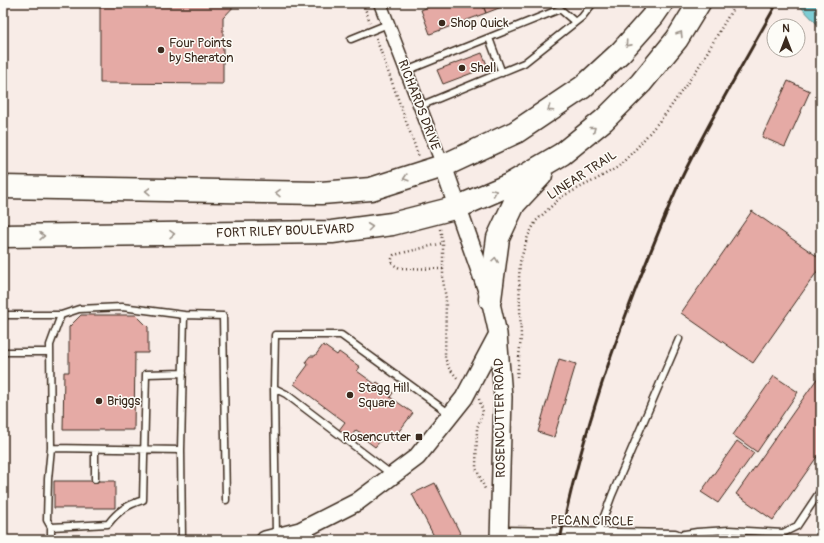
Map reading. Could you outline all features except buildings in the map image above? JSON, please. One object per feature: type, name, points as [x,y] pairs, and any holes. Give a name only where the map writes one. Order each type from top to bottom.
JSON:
[{"type":"highway","points":[[3,187],[321,194],[370,189],[433,169],[516,132],[583,87],[621,52],[653,16],[662,3]]},
{"type":"highway","name":"FORT RILEY BOULEVARD","points":[[3,236],[332,232],[392,224],[458,207],[509,185],[562,154],[604,120],[641,84],[677,39],[699,3]]},
{"type":"highway","points":[[490,299],[498,238],[514,204],[562,154]]},
{"type":"street","name":"RICHARDS DRIVE","points":[[381,3],[420,106],[433,169],[458,207]]},
{"type":"street","name":"ROSENCUTTER ROAD","points":[[458,207],[490,299],[498,334],[503,397],[499,537]]},
{"type":"street","points":[[271,539],[300,531],[357,502],[417,457],[464,398],[498,334]]},
{"type":"street","name":"PECAN CIRCLE","points":[[499,537],[597,535],[679,538]]},
{"type":"lane","points":[[420,106],[524,63],[582,17],[593,3]]},
{"type":"lane","points":[[406,71],[560,9],[575,22]]},
{"type":"lane","points":[[351,38],[388,24]]},
{"type":"lane","points":[[489,38],[502,72]]},
{"type":"lane","points":[[3,315],[61,315],[79,309],[122,307],[184,315],[223,316],[226,500]]},
{"type":"lane","points":[[51,540],[51,527],[47,520],[48,479],[51,448],[50,345],[61,315]]},
{"type":"lane","points":[[182,540],[181,450],[184,315]]},
{"type":"lane","points":[[271,539],[275,335],[341,335],[451,415]]},
{"type":"lane","points":[[597,535],[612,495],[679,340]]},
{"type":"lane","points":[[3,352],[50,352]]},
{"type":"lane","points":[[51,527],[108,524],[114,516],[129,504],[143,500],[146,374],[183,373]]},
{"type":"lane","points":[[274,388],[286,394],[393,475]]},
{"type":"lane","points":[[51,448],[181,450]]},
{"type":"lane","points":[[94,449],[95,479]]},
{"type":"lane","points":[[679,538],[696,532],[729,530],[783,533],[797,526],[821,490]]},
{"type":"path","points":[[363,3],[373,30],[433,169]]},
{"type":"path","name":"LINEAR TRAIL","points":[[517,378],[521,337],[519,278],[520,262],[528,236],[536,221],[562,197],[618,167],[635,150],[667,112],[698,68],[736,3]]},
{"type":"path","points":[[436,213],[443,243],[442,259]]},
{"type":"path","points":[[443,243],[394,255],[392,258],[394,266],[400,268],[443,269]]},
{"type":"water","points":[[797,3],[821,3],[821,28]]},
{"type":"railway","points":[[560,540],[577,467],[598,395],[636,288],[672,198],[720,105],[777,3]]},
{"type":"place","name":"Shop Quick","points":[[442,23]]},
{"type":"place","name":"Four Points by Sheraton","points":[[161,50]]},
{"type":"place","name":"Shell","points":[[462,68]]},
{"type":"place","name":"Stagg Hill Square","points":[[350,395]]},
{"type":"place","name":"Briggs","points":[[99,401]]},
{"type":"place","name":"Rosencutter","points":[[419,437]]}]
